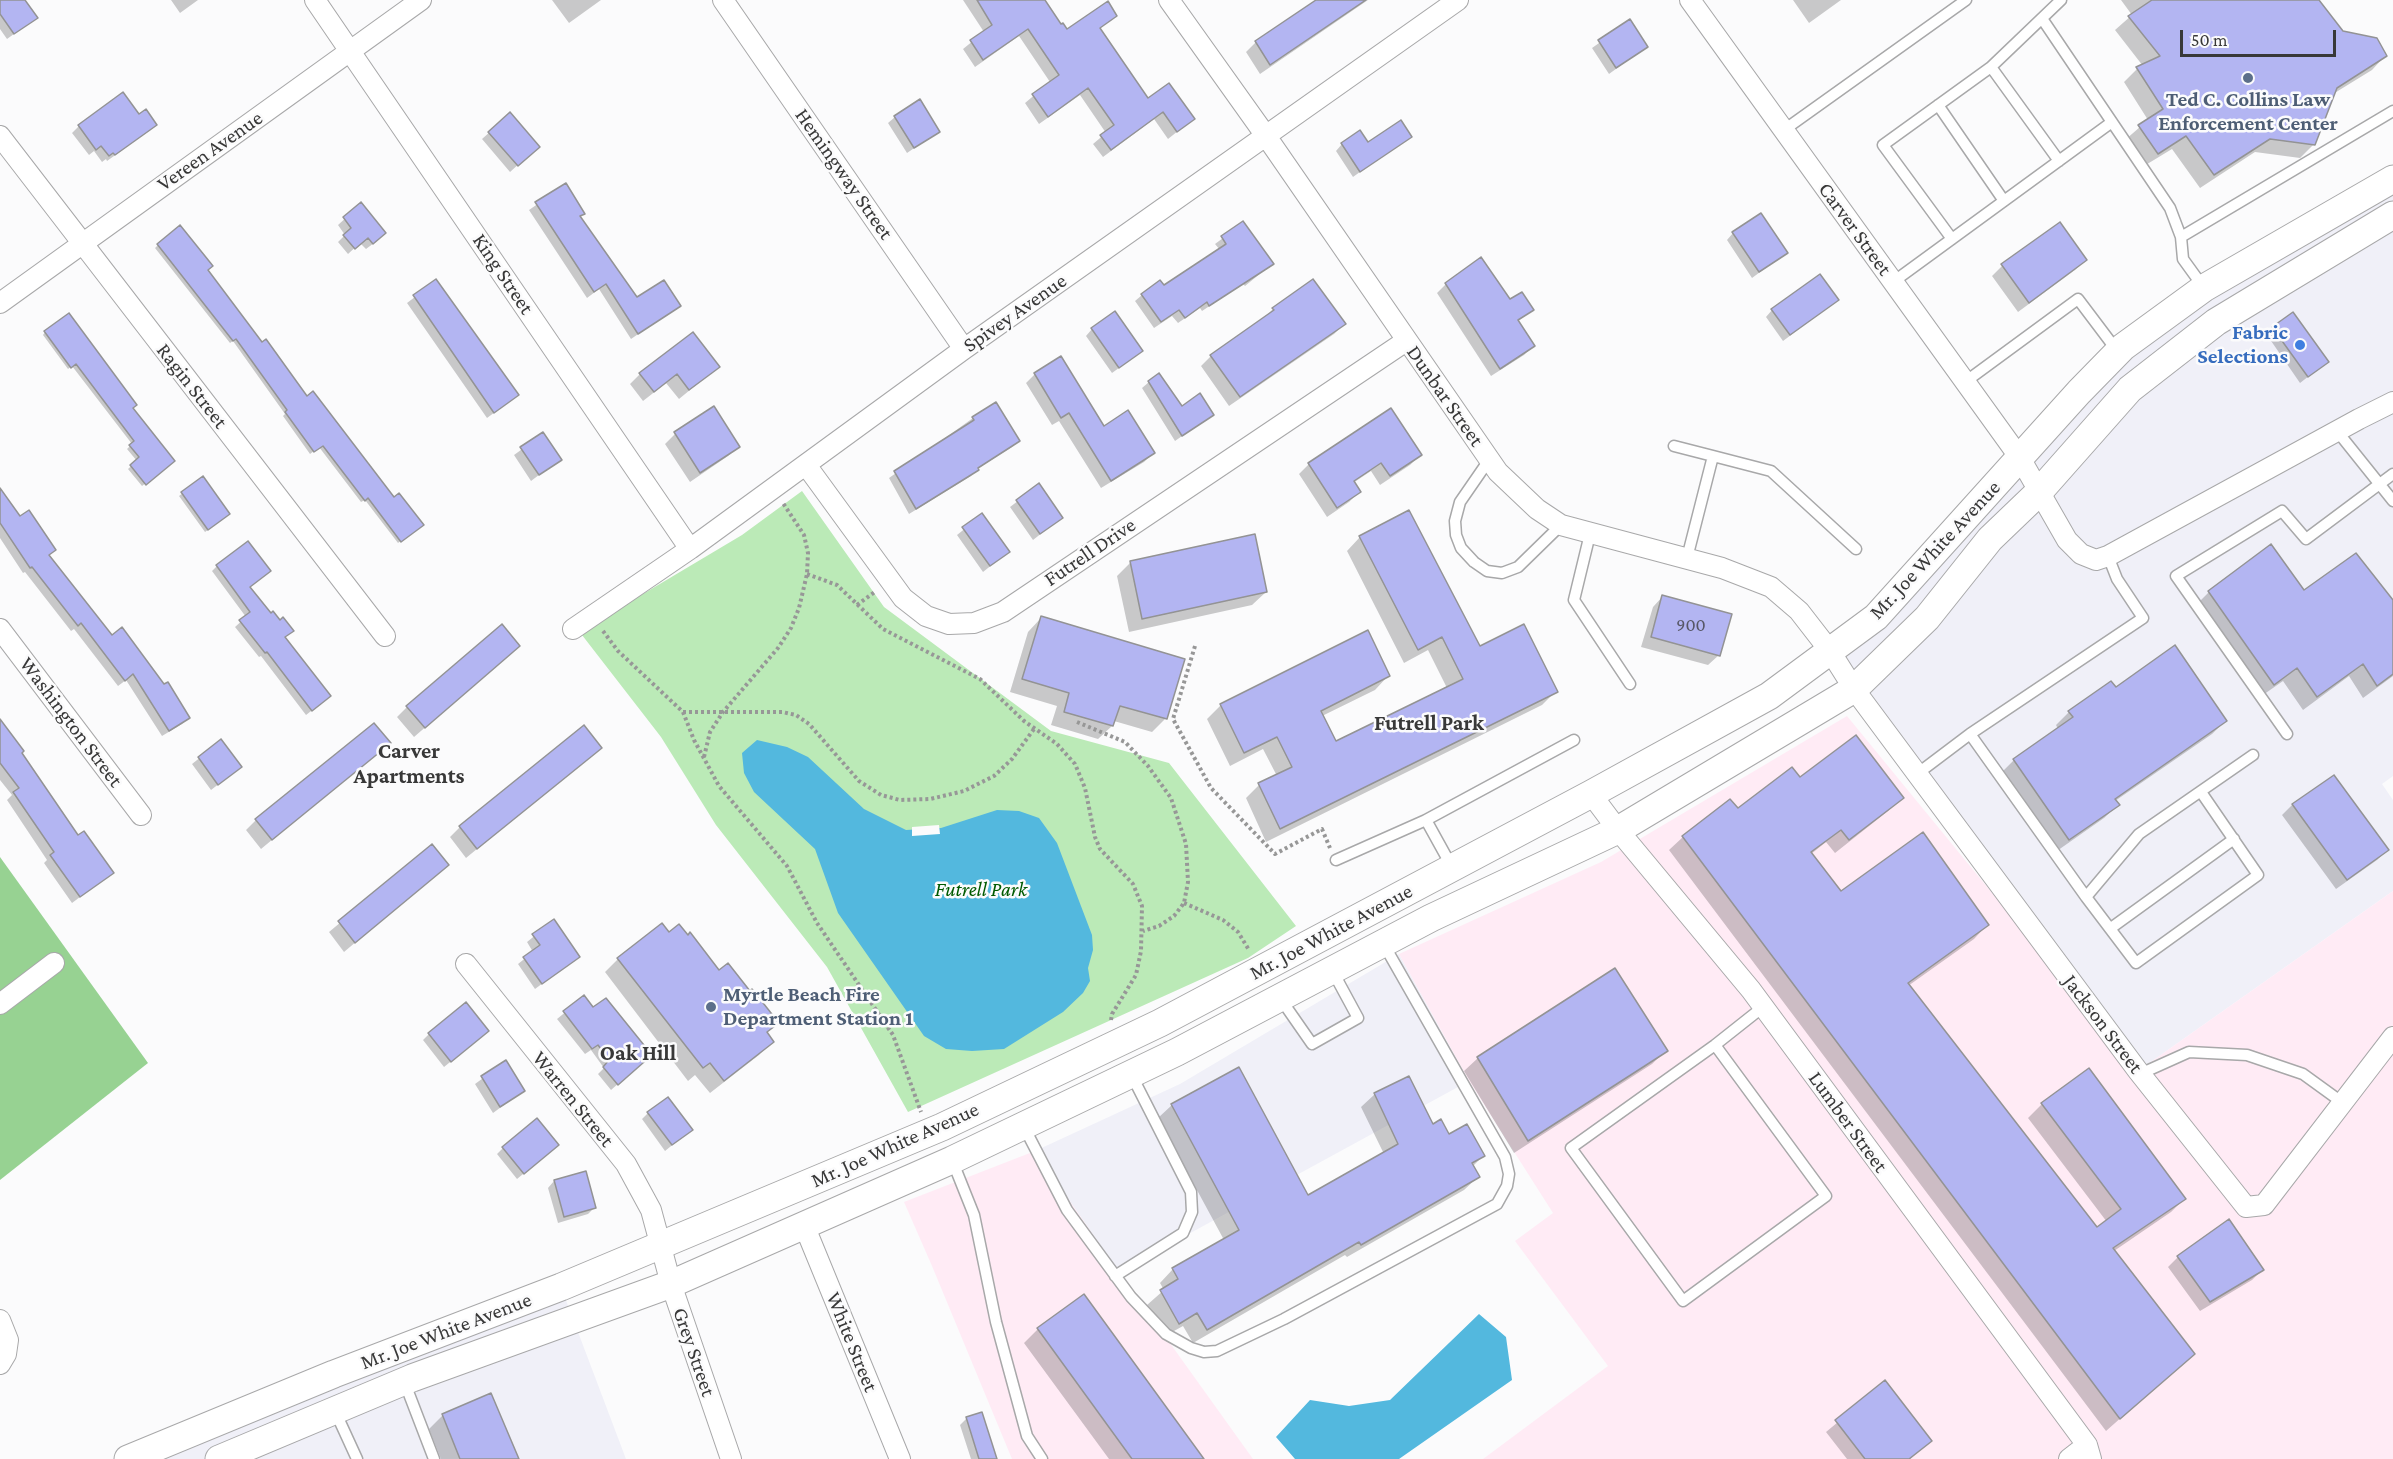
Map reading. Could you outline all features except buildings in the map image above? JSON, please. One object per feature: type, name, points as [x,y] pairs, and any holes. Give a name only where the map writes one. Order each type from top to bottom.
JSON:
[{"type":"main road","name":"Mr. Joe White Avenue","points":[[128,1459],[334,1374],[561,1287],[928,1133],[1160,1023],[1591,794],[1769,696],[1876,616],[2118,352],[2204,288],[2393,179]]},
{"type":"main road","name":"Mr. Joe White Avenue","points":[[219,1459],[404,1382],[671,1284],[952,1160],[1177,1052],[1431,918],[1618,830],[1854,689],[1928,618],[1990,539],[2038,493],[2130,389],[2216,322],[2393,215]]},
{"type":"street","name":"King Street","points":[[315,0],[690,549]]},
{"type":"street","name":"Vereen Avenue","points":[[0,303],[421,0]]},
{"type":"street","name":"Hemingway Street","points":[[723,0],[964,349]]},
{"type":"street","name":"Dunbar Street","points":[[1169,0],[1266,136],[1498,472],[1537,509],[1561,525],[1722,568],[1771,587],[1799,611],[1830,651]]},
{"type":"street","name":"Spivey Avenue","points":[[573,629],[690,549],[964,349],[1458,0]]},
{"type":"street","name":"Carver Street","points":[[1690,0],[2020,458],[2067,540],[2081,554],[2096,560],[2108,556]]},
{"type":"street","name":"Ragin Street","points":[[0,136],[386,636]]},
{"type":"street","name":"Futrell Drive","points":[[806,465],[903,598],[926,616],[949,624],[974,623],[1003,612],[1406,341]]},
{"type":"street","points":[[2108,556],[2393,402]]},
{"type":"street","name":"Washington Street","points":[[0,629],[141,815]]},
{"type":"street","name":"Jackson Street","points":[[1830,651],[1854,689],[2140,1074],[2246,1208],[2264,1205],[2393,1037]]},
{"type":"street","name":"Lumber Street","points":[[1591,794],[1763,1007],[2089,1452]]},
{"type":"street","points":[[0,1004],[54,963]]},
{"type":"street","name":"Warren Street","points":[[466,964],[626,1164],[651,1210],[661,1245]]},
{"type":"street","name":"White Street","points":[[804,1225],[900,1459]]},
{"type":"street","name":"Grey Street","points":[[661,1245],[671,1284],[731,1459]]},
{"type":"street","points":[[0,1320],[8,1340],[6,1354],[0,1364]]},
{"type":"street","points":[[2069,1459],[2089,1452]]},
{"type":"lane","points":[[1784,130],[1966,0]]},
{"type":"lane","points":[[1952,239],[1884,145],[1991,67],[2043,20],[2061,0]]},
{"type":"lane","points":[[2043,20],[2170,208],[2181,237],[2183,259],[2204,288]]},
{"type":"lane","points":[[1991,67],[2059,161]]},
{"type":"lane","points":[[1938,105],[2004,201]]},
{"type":"lane","points":[[2181,237],[2393,111]]},
{"type":"lane","points":[[1893,282],[2112,122]]},
{"type":"lane","points":[[1965,382],[2078,298],[2118,352]]},
{"type":"lane","points":[[2337,431],[2393,501]]},
{"type":"lane","points":[[1674,446],[1771,471],[1856,549]]},
{"type":"lane","points":[[1687,558],[1713,456]]},
{"type":"lane","points":[[1489,459],[1460,502],[1455,521],[1456,536],[1461,548],[1474,562],[1487,571],[1502,573],[1518,567],[1561,525]]},
{"type":"lane","points":[[2287,734],[2176,576],[2282,511],[2306,539],[2393,474]]},
{"type":"lane","points":[[1590,534],[1574,600],[1630,684]]},
{"type":"lane","points":[[1917,774],[1970,734],[2143,618],[2117,579],[2108,556]]},
{"type":"lane","points":[[1970,734],[2136,963],[2258,875],[2201,792]]},
{"type":"lane","points":[[1336,860],[1426,820],[1574,740]]},
{"type":"lane","points":[[2086,897],[2139,834],[2253,755]]},
{"type":"lane","points":[[1426,820],[1452,868]]},
{"type":"lane","points":[[2110,928],[2234,839]]},
{"type":"lane","points":[[1023,1125],[1067,1210],[1131,1297],[1166,1334],[1191,1348],[1204,1352],[1217,1351],[1284,1319],[1497,1204],[1503,1196],[1509,1174],[1505,1158],[1383,943]]},
{"type":"lane","points":[[1280,998],[1312,1044],[1358,1018],[1332,970]]},
{"type":"lane","points":[[1715,1045],[1826,1196],[1683,1301],[1571,1148],[1715,1045],[1763,1007]]},
{"type":"lane","points":[[2140,1074],[2189,1052],[2247,1055],[2303,1074],[2343,1103]]},
{"type":"lane","points":[[1115,1276],[1183,1233],[1192,1212],[1191,1192],[1131,1074]]},
{"type":"lane","points":[[952,1160],[974,1215],[996,1322],[1027,1436],[1042,1459]]},
{"type":"lane","points":[[404,1382],[434,1459]]},
{"type":"lane","points":[[335,1410],[357,1459]]},
{"type":"path","points":[[704,758],[710,732],[723,712],[778,648],[791,628],[799,608],[807,574],[808,553],[804,535],[773,489]]},
{"type":"path","points":[[807,574],[837,585],[884,629],[980,679],[1024,721],[1057,744],[1075,764],[1085,788],[1095,837],[1100,849],[1133,884],[1142,906],[1143,931],[1136,975],[1112,1014],[1110,1022],[1116,1044]]},
{"type":"path","points":[[591,616],[618,651],[683,712],[719,786],[788,866],[817,923],[893,1035],[928,1133]]},
{"type":"path","points":[[1195,646],[1173,719],[1211,788],[1275,854],[1322,829],[1336,860]]},
{"type":"path","points":[[683,712],[782,712],[796,715],[809,724],[859,781],[881,795],[900,800],[930,799],[964,791],[994,776],[1012,759],[1034,729]]},
{"type":"path","points":[[1077,722],[1125,742],[1148,766],[1171,798],[1186,844],[1188,882],[1184,903],[1174,916],[1159,926],[1143,931]]},
{"type":"path","points":[[1184,903],[1223,920],[1238,932],[1260,969]]},
{"type":"shaded area","points":[[2393,179],[2393,776],[2382,784],[2393,800],[2393,891],[2138,1071],[1830,651],[2123,347]]},
{"type":"shaded area","points":[[1847,716],[2138,1071],[2393,891],[2393,1459],[1483,1459],[1608,1366],[1515,1241],[1553,1213],[1469,1081],[1399,954],[1601,862]]},
{"type":"shaded area","points":[[1399,954],[1469,1081],[1119,1272],[1035,1151],[1180,1084]]},
{"type":"shaded area","points":[[1035,1151],[1253,1459],[1012,1459],[904,1202]]},
{"type":"shaded area","points":[[561,1287],[626,1459],[128,1459]]},
{"type":"green space","name":"Futrell Park","points":[[802,491],[884,607],[1051,731],[1169,763],[1296,926],[1248,958],[908,1112],[827,967],[716,825],[661,737],[582,635],[601,619],[742,535]]},
{"type":"green space","points":[[0,857],[148,1063],[0,1180]]},
{"type":"water","points":[[757,740],[787,747],[808,757],[864,809],[906,830],[941,828],[997,810],[1019,811],[1039,818],[1057,843],[1092,935],[1093,950],[1088,968],[1090,981],[1083,993],[1063,1012],[1004,1049],[972,1051],[946,1049],[924,1036],[838,913],[815,849],[754,792],[744,773],[742,753]]},
{"type":"water","points":[[1479,1314],[1506,1337],[1512,1380],[1399,1459],[1295,1459],[1276,1437],[1310,1400],[1349,1406],[1390,1400]]},
{"type":"pier","points":[[939,825],[940,834],[912,836],[912,827]]},
{"type":"place","name":"Ted C. Collins Law Enforcement Center","points":[[2248,78]]},
{"type":"place","name":"Fabric Selections","points":[[2300,345]]},
{"type":"place","name":"Myrtle Beach Fire Department Station 1","points":[[711,1007]]},
{"type":"district","name":"Futrell Park","points":[[1429,723]]},
{"type":"district","name":"Carver Apartments","points":[[409,764]]},
{"type":"district","name":"Oak Hill","points":[[638,1053]]}]
